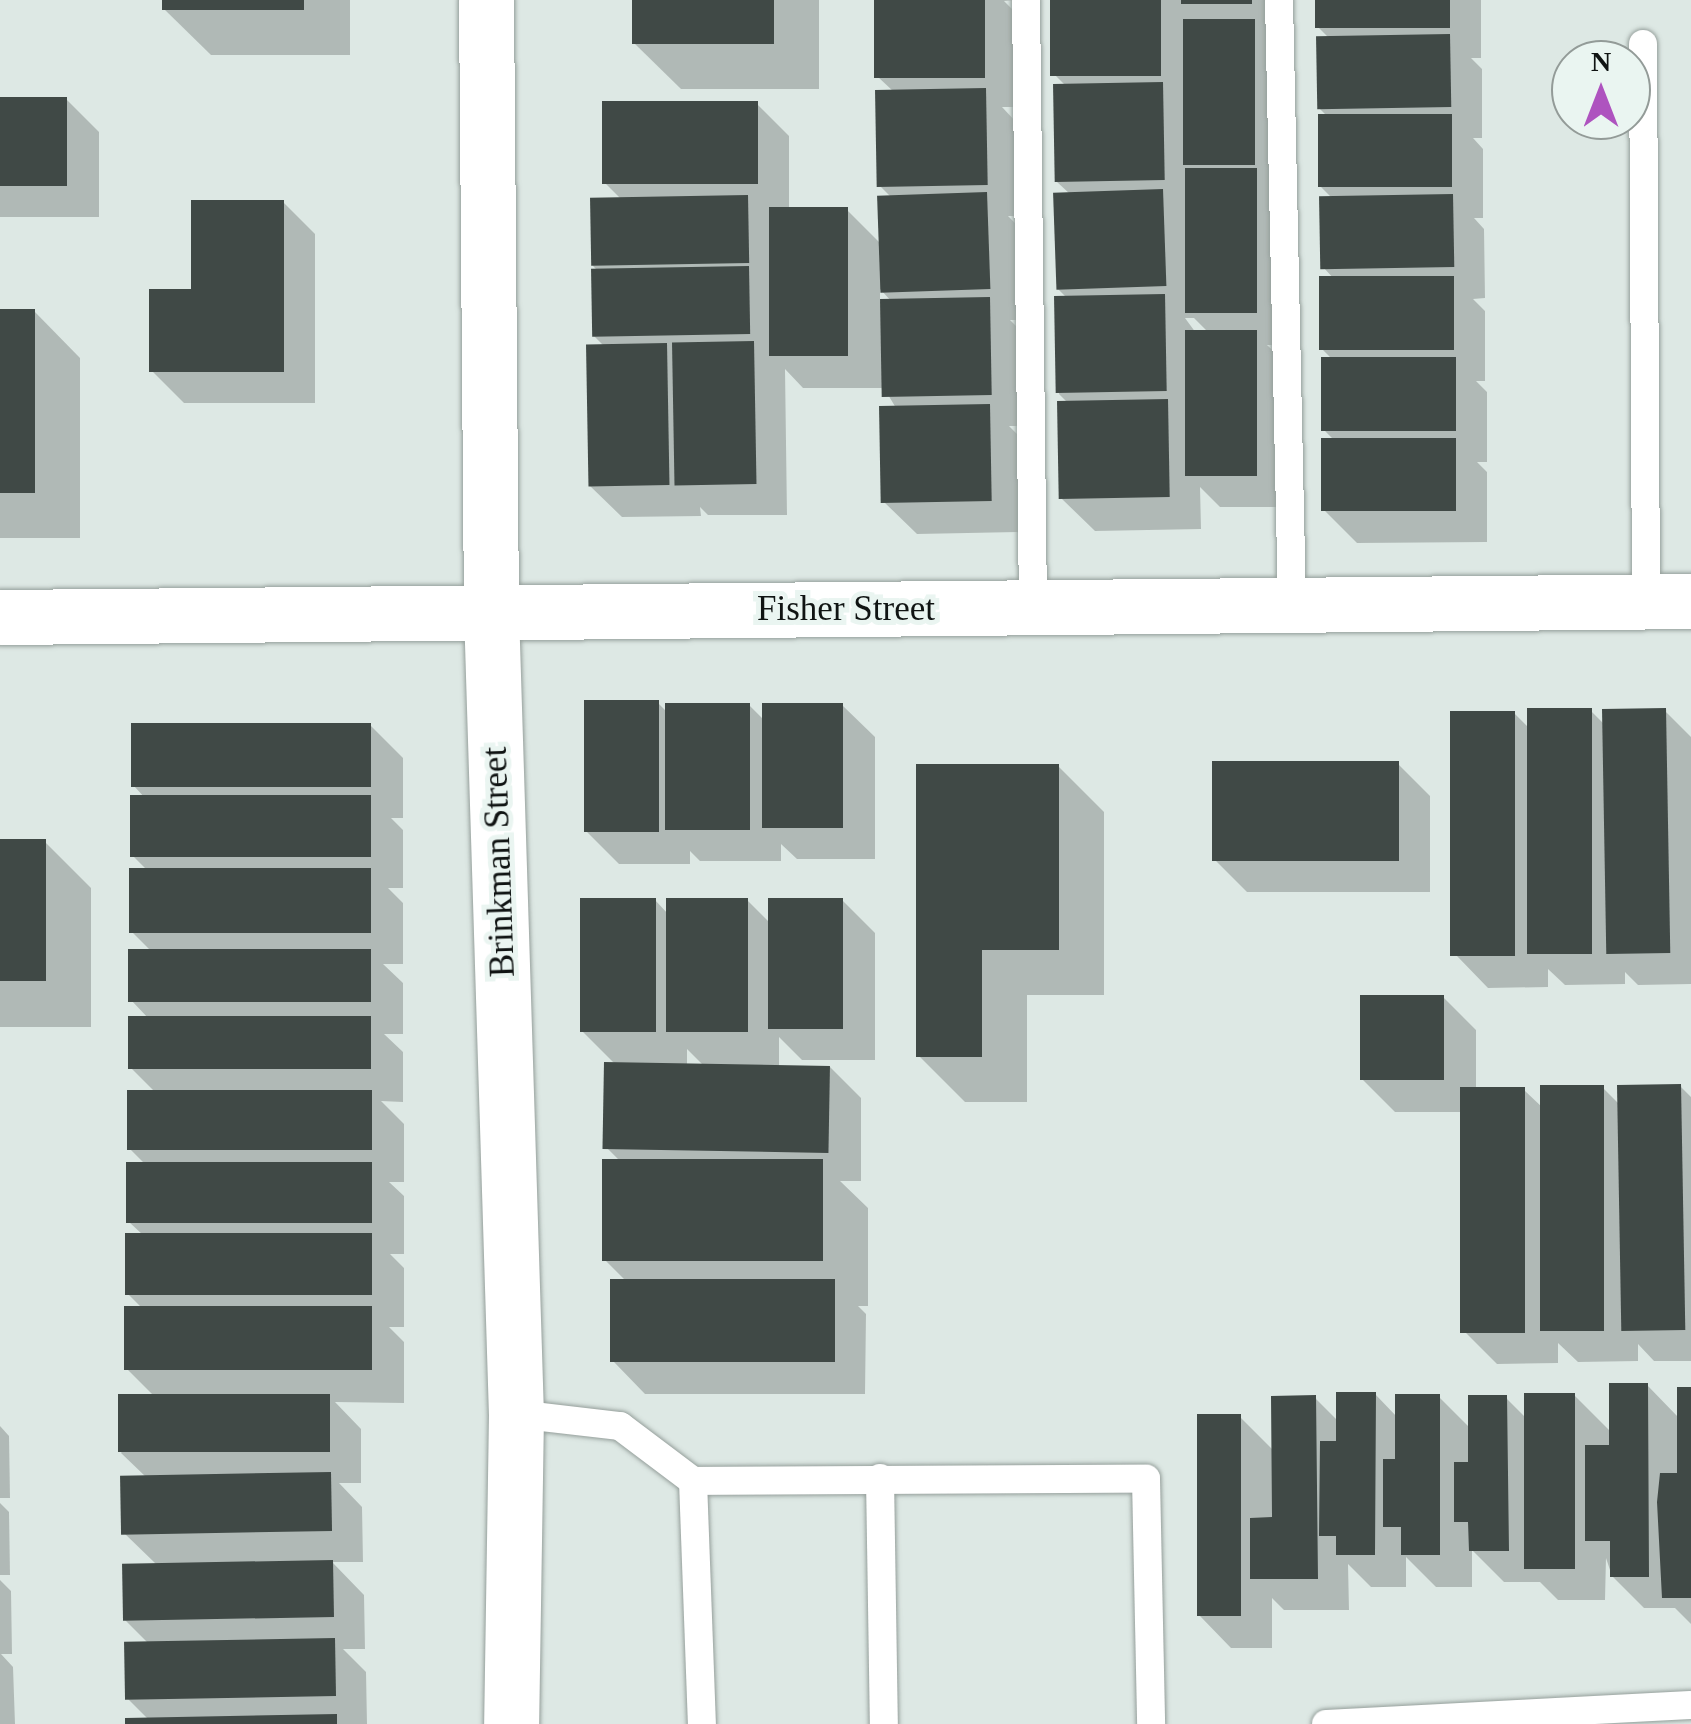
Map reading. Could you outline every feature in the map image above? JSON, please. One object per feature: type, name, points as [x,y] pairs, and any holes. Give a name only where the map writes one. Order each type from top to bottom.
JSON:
[{"type":"street","name":"Brinkman Street","points":[[486,0],[491,611],[516,1414],[510,1724]]},
{"type":"street","name":"Fisher Street","points":[[0,617],[1668,600]]},
{"type":"lane","points":[[1026,0],[1033,608]]},
{"type":"lane","points":[[1279,0],[1292,606]]},
{"type":"lane","points":[[1647,140],[1668,600]]},
{"type":"lane","points":[[516,1414],[620,1426],[693,1481],[1146,1479],[1151,1724]]},
{"type":"lane","points":[[880,1478],[884,1724]]},
{"type":"lane","points":[[693,1481],[702,1724]]},
{"type":"lane","points":[[1326,1724],[1691,1704]]},
{"type":"building","points":[[162,0],[304,0],[304,10],[162,10]]},
{"type":"building","points":[[632,0],[774,0],[774,44],[632,44]]},
{"type":"building","points":[[874,0],[985,0],[985,78],[874,78]]},
{"type":"building","points":[[1050,0],[1161,0],[1161,76],[1050,76]]},
{"type":"building","points":[[1181,0],[1252,0],[1252,4],[1181,4]]},
{"type":"building","points":[[1315,0],[1450,0],[1450,28],[1315,28]]},
{"type":"building","points":[[1183,19],[1255,19],[1255,165],[1183,165]]},
{"type":"building","points":[[1450,34],[1451,107],[1317,109],[1316,36]]},
{"type":"building","points":[[1163,82],[1165,180],[1055,182],[1053,84]]},
{"type":"building","points":[[986,88],[988,185],[877,187],[875,90]]},
{"type":"building","points":[[0,97],[67,97],[67,186],[0,186]]},
{"type":"building","points":[[602,101],[758,101],[758,184],[602,184]]},
{"type":"building","points":[[1318,114],[1452,114],[1452,187],[1318,187]]},
{"type":"building","points":[[1185,168],[1257,168],[1257,313],[1185,313]]},
{"type":"building","points":[[1163,189],[1166,286],[1056,290],[1053,193]]},
{"type":"building","points":[[987,192],[990,289],[880,293],[877,196]]},
{"type":"building","points":[[1453,194],[1454,267],[1320,269],[1319,196]]},
{"type":"building","points":[[748,195],[749,263],[591,266],[590,198]]},
{"type":"building","points":[[191,200],[284,200],[284,372],[149,372],[149,289],[191,289]]},
{"type":"building","points":[[769,207],[848,207],[848,356],[769,356]]},
{"type":"building","points":[[749,266],[750,334],[592,337],[591,269]]},
{"type":"building","points":[[1319,276],[1454,276],[1454,350],[1319,350]]},
{"type":"building","points":[[1165,294],[1167,391],[1056,393],[1054,296]]},
{"type":"building","points":[[990,297],[992,395],[882,397],[880,299]]},
{"type":"building","points":[[0,309],[35,309],[35,493],[0,493]]},
{"type":"building","points":[[1185,330],[1257,330],[1257,476],[1185,476]]},
{"type":"building","points":[[754,341],[756,484],[675,485],[672,342]]},
{"type":"building","points":[[667,343],[669,485],[588,486],[586,344]]},
{"type":"building","points":[[1321,357],[1456,357],[1456,431],[1321,431]]},
{"type":"building","points":[[1168,399],[1170,497],[1059,499],[1057,401]]},
{"type":"building","points":[[990,404],[992,501],[881,503],[879,406]]},
{"type":"building","points":[[1321,438],[1456,438],[1456,511],[1321,511]]},
{"type":"building","points":[[584,700],[659,700],[659,832],[584,832]]},
{"type":"building","points":[[665,703],[750,703],[750,830],[665,830]]},
{"type":"building","points":[[762,703],[843,703],[843,828],[762,828]]},
{"type":"building","points":[[1527,708],[1592,708],[1592,954],[1527,954]]},
{"type":"building","points":[[1666,708],[1670,953],[1606,954],[1602,709]]},
{"type":"building","points":[[1450,711],[1515,711],[1515,956],[1450,956]]},
{"type":"building","points":[[131,723],[371,723],[371,787],[131,787]]},
{"type":"building","points":[[1212,761],[1399,761],[1399,861],[1212,861]]},
{"type":"building","points":[[916,764],[1059,764],[1059,950],[982,950],[982,1057],[916,1057]]},
{"type":"building","points":[[130,795],[371,795],[371,857],[130,857]]},
{"type":"building","points":[[0,839],[46,839],[46,981],[0,981]]},
{"type":"building","points":[[129,868],[371,868],[371,933],[129,933]]},
{"type":"building","points":[[580,898],[656,898],[656,1032],[580,1032]]},
{"type":"building","points":[[666,898],[748,898],[748,1032],[666,1032]]},
{"type":"building","points":[[768,898],[843,898],[843,1029],[768,1029]]},
{"type":"building","points":[[128,949],[371,949],[371,1002],[128,1002]]},
{"type":"building","points":[[1360,995],[1444,995],[1444,1080],[1360,1080]]},
{"type":"building","points":[[128,1016],[371,1016],[371,1069],[128,1069]]},
{"type":"building","points":[[604,1062],[830,1066],[828,1153],[602,1149]]},
{"type":"building","points":[[1681,1084],[1685,1330],[1621,1331],[1617,1085]]},
{"type":"building","points":[[1540,1085],[1604,1085],[1604,1331],[1540,1331]]},
{"type":"building","points":[[1460,1087],[1525,1087],[1525,1333],[1460,1333]]},
{"type":"building","points":[[127,1090],[372,1090],[372,1150],[127,1150]]},
{"type":"building","points":[[602,1159],[823,1159],[823,1261],[602,1261]]},
{"type":"building","points":[[126,1162],[372,1162],[372,1223],[126,1223]]},
{"type":"building","points":[[125,1233],[372,1233],[372,1295],[125,1295]]},
{"type":"building","points":[[610,1279],[835,1279],[835,1362],[610,1362]]},
{"type":"building","points":[[124,1306],[372,1306],[372,1370],[124,1370]]},
{"type":"building","points":[[1609,1383],[1648,1383],[1649,1577],[1610,1577],[1610,1541],[1585,1541],[1585,1445],[1609,1445]]},
{"type":"building","points":[[1677,1387],[1691,1387],[1691,1598],[1662,1598],[1657,1502],[1660,1473],[1677,1473]]},
{"type":"building","points":[[1336,1392],[1376,1392],[1375,1555],[1336,1555],[1336,1536],[1319,1536],[1320,1441],[1336,1441]]},
{"type":"building","points":[[1524,1393],[1575,1393],[1575,1569],[1524,1569]]},
{"type":"building","points":[[118,1394],[330,1394],[330,1452],[118,1452]]},
{"type":"building","points":[[1395,1394],[1440,1394],[1440,1555],[1401,1555],[1401,1527],[1383,1527],[1383,1459],[1395,1459]]},
{"type":"building","points":[[1316,1395],[1318,1579],[1250,1579],[1250,1518],[1272,1517],[1271,1396]]},
{"type":"building","points":[[1468,1395],[1507,1395],[1509,1551],[1469,1551],[1468,1522],[1454,1522],[1454,1462],[1468,1462]]},
{"type":"building","points":[[1197,1414],[1241,1414],[1241,1616],[1197,1616]]},
{"type":"building","points":[[331,1472],[332,1531],[121,1535],[120,1476]]},
{"type":"building","points":[[333,1560],[334,1617],[123,1621],[122,1564]]},
{"type":"building","points":[[335,1638],[336,1696],[125,1700],[124,1642]]},
{"type":"building","points":[[337,1714],[337,1724],[125,1724],[125,1718]]}]
